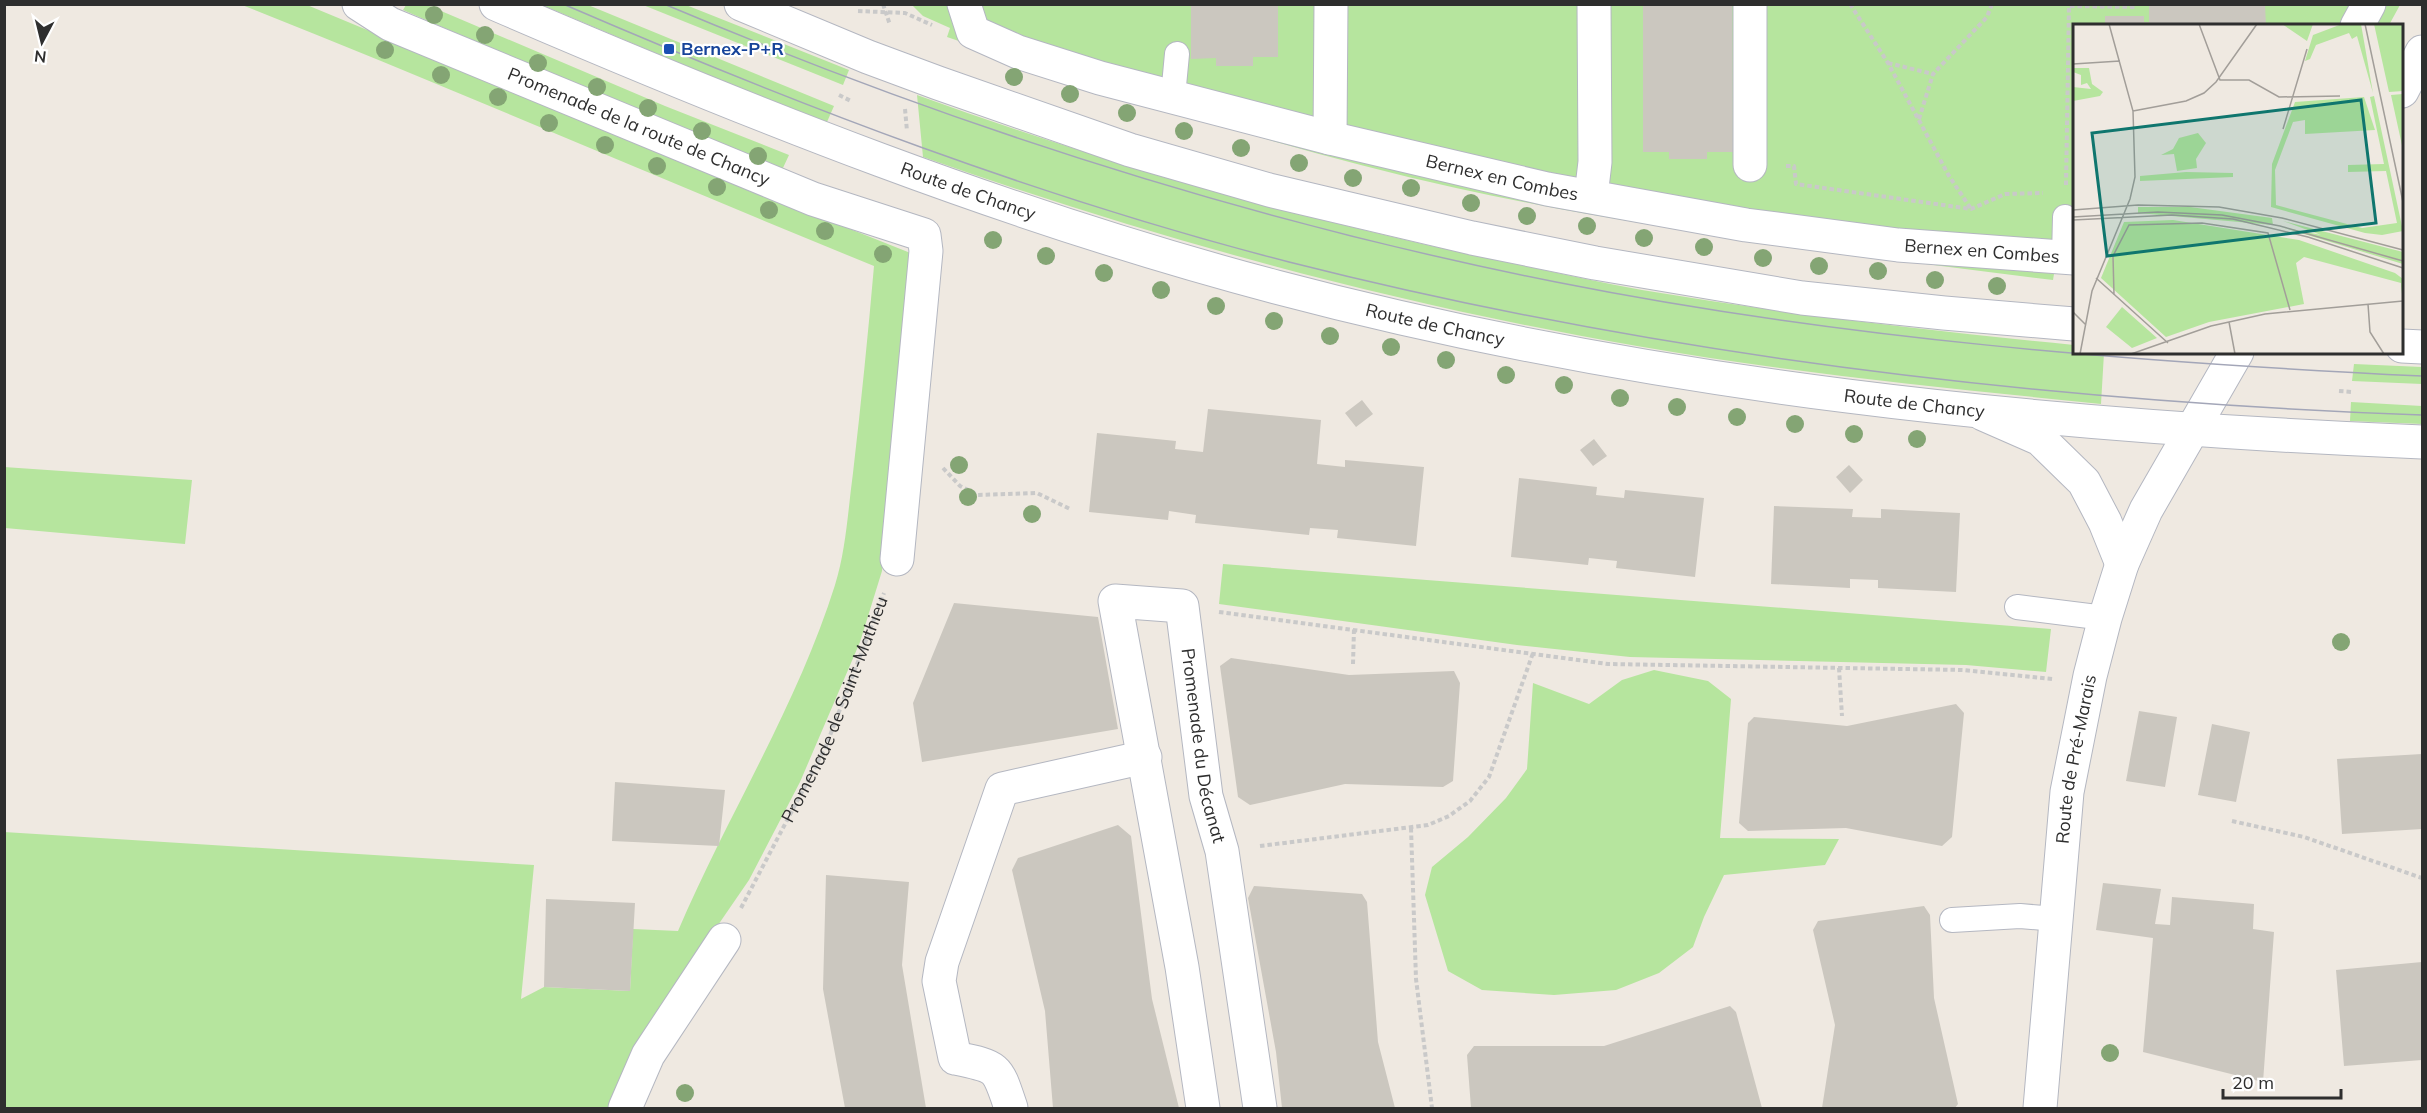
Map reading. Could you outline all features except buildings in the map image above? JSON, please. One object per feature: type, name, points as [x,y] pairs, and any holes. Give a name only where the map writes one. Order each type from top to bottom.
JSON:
[{"type":"street","name":"Promenade de la route de Chancy","points":[[358,4],[390,24],[813,199],[924,236],[926,251],[909,440]]},
{"type":"street","name":"Route de Chancy","points":[[496,4],[657,73],[834,144],[911,172],[1094,234],[1275,286],[1374,311],[1581,355],[1813,393],[2191,431],[2422,442]]},
{"type":"street","points":[[741,4],[901,70],[1130,150],[1269,190],[1472,238],[1595,263],[1802,298],[2073,324]]},
{"type":"street","name":"Bernex en Combes","points":[[964,4],[973,32],[1018,52],[1100,78],[1330,138],[1547,189],[1746,225],[1887,244],[2069,258]]},
{"type":"street","points":[[1330,138],[1331,4]]},
{"type":"street","points":[[1592,196],[1595,162],[1594,4]]},
{"type":"street","points":[[1750,4],[1750,165]]},
{"type":"street","points":[[2358,24],[2369,4]]},
{"type":"street","points":[[2403,90],[2422,52]]},
{"type":"street","points":[[2403,346],[2422,347]]},
{"type":"street","name":"Route de Pré-Marais","points":[[2040,1108],[2067,792],[2090,676],[2105,618],[2122,564],[2150,502],[2236,354]]},
{"type":"street","points":[[1975,411],[2040,439],[2084,482],[2105,522],[2122,564]]},
{"type":"street","points":[[897,559],[909,440]]},
{"type":"street","points":[[1182,606],[1115,601],[1182,968],[1203,1108]]},
{"type":"street","name":"Promenade du Décanat","points":[[1182,606],[1206,796],[1222,851],[1260,1108]]},
{"type":"street","points":[[1011,1108],[1000,1075],[987,1065],[955,1058],[939,981],[942,962],[1002,789],[1144,756]]},
{"type":"street","points":[[625,1108],[648,1055],[724,940]]},
{"type":"lane","points":[[1173,96],[1177,54]]},
{"type":"lane","points":[[2065,218],[2069,258]]},
{"type":"lane","points":[[2017,607],[2105,618]]},
{"type":"lane","points":[[1952,920],[2020,916],[2056,919]]},
{"type":"path","points":[[882,4],[892,30],[901,70],[911,172]]},
{"type":"path","points":[[1850,4],[1887,63],[1959,192]]},
{"type":"path","points":[[1919,120],[1933,74],[1987,17],[1992,4]]},
{"type":"path","points":[[2066,193],[2069,6],[2136,7],[2136,4]]},
{"type":"path","points":[[885,11],[905,13],[923,21]]},
{"type":"path","points":[[1887,63],[1933,74]]},
{"type":"path","points":[[839,95],[851,101]]},
{"type":"path","points":[[1750,165],[1794,166],[1796,184],[1971,209],[2005,194],[2046,193]]},
{"type":"path","points":[[2339,391],[2352,392]]},
{"type":"path","points":[[909,440],[923,445],[960,486],[978,495],[1037,493],[1070,509]]},
{"type":"path","name":"Promenade de Saint-Mathieu","points":[[724,940],[826,746],[897,559]]},
{"type":"path","points":[[1182,606],[1608,664],[1963,670],[2054,679]]},
{"type":"path","points":[[1353,664],[1354,629]]},
{"type":"path","points":[[1222,851],[1411,828],[1428,825],[1449,816],[1470,801],[1489,777],[1533,653]]},
{"type":"path","points":[[1839,668],[1842,716]]},
{"type":"path","points":[[2232,821],[2304,837],[2422,878]]},
{"type":"path","points":[[1411,828],[1417,999],[1432,1108]]},
{"type":"green space","points":[[242,5],[307,5],[767,196],[918,256],[882,571],[860,642],[800,782],[749,880],[661,1008],[613,1108],[5,1108],[4,832],[534,865],[521,999],[544,987],[630,991],[633,929],[678,931],[801,674],[835,585],[842,558],[859,421],[874,266]]},
{"type":"green space","points":[[406,5],[427,5],[665,106],[789,155],[782,170],[619,104],[403,10]]},
{"type":"green space","points":[[542,5],[588,5],[834,106],[827,122],[712,77]]},
{"type":"green space","points":[[643,5],[686,5],[849,70],[843,85]]},
{"type":"green space","points":[[912,5],[2400,5],[2390,24],[2073,24],[2073,270],[2055,268],[2053,280],[1828,251],[1604,217],[1391,173],[1199,119],[947,37],[950,28],[923,16]]},
{"type":"green space","points":[[917,95],[1142,170],[1294,212],[1448,250],[1696,299],[1858,321],[2073,345],[2073,354],[2104,354],[2101,404],[1811,372],[1695,356],[1546,329],[1365,289],[1187,242],[1010,187],[923,157]]},
{"type":"green space","points":[[2354,364],[2422,367],[2422,384],[2352,381]]},
{"type":"green space","points":[[2351,402],[2422,406],[2422,424],[2350,421]]},
{"type":"green space","points":[[4,467],[192,480],[185,544],[5,528]]},
{"type":"green space","points":[[1223,564],[2051,629],[2046,672],[1966,665],[1630,657],[1517,645],[1219,604]]},
{"type":"green space","points":[[1654,670],[1708,681],[1731,699],[1720,838],[1839,839],[1825,865],[1724,875],[1693,947],[1659,973],[1616,990],[1554,995],[1482,990],[1448,971],[1425,895],[1432,867],[1468,837],[1506,798],[1527,769],[1533,683],[1589,704],[1622,680]]},
{"type":"tram line","points":[[563,4],[831,114],[1012,179],[1196,237],[1429,295],[1569,324],[1710,348],[1852,368],[1994,385],[2136,398],[2422,415]]},
{"type":"tram line","points":[[664,4],[882,90],[1103,166],[1328,230],[1441,258],[1663,302],[1771,319],[1879,333],[2073,353]]},
{"type":"tram line","points":[[2085,354],[2422,376]]},
{"type":"place","name":"Bernex-P+R","points":[[669,49]]}]
